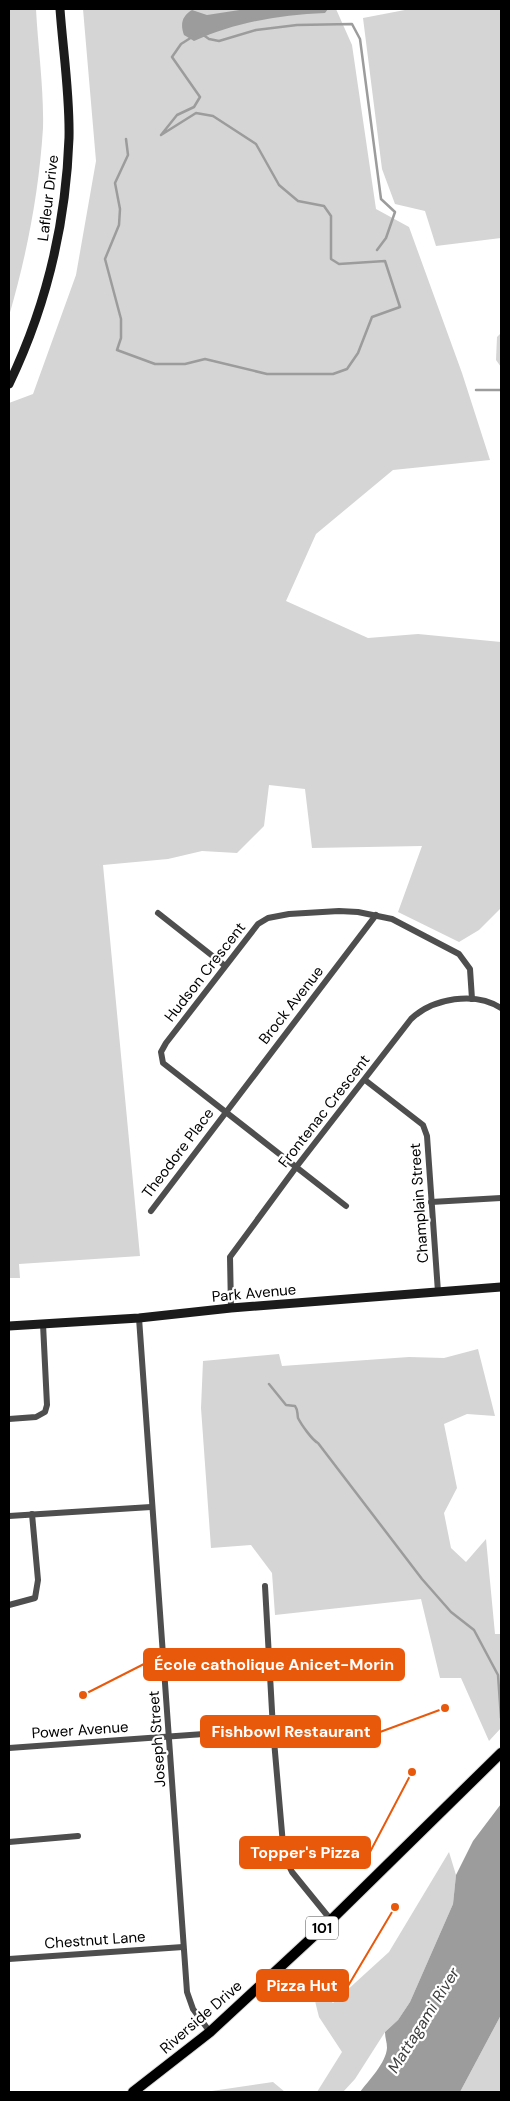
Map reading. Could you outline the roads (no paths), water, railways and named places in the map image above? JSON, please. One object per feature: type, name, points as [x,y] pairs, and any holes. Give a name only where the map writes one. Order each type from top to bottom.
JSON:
[{"type":"main road","name":"Riverside Drive","points":[[133,2092],[210,2032],[332,1920],[501,1754]]},
{"type":"street","name":"Lafleur Drive","points":[[9,384],[23,354],[41,306],[61,220],[69,136],[60,9]]},
{"type":"street","name":"Hudson Crescent","points":[[346,1206],[163,1063],[161,1052],[224,965],[258,924],[268,918],[289,914],[338,912],[376,915],[392,919],[459,954],[470,970],[472,998]]},
{"type":"street","points":[[158,913],[224,965]]},
{"type":"street","name":"Brock Avenue","points":[[226,1111],[376,915]]},
{"type":"street","name":"Frontenac Crescent","points":[[231,1308],[230,1257],[296,1166],[411,1019],[421,1009],[434,1003],[472,998],[501,1008]]},
{"type":"street","name":"Champlain Street","points":[[365,1080],[423,1125],[427,1136],[438,1292]]},
{"type":"street","name":"Theodore Place","points":[[151,1211],[226,1111]]},
{"type":"street","points":[[432,1202],[501,1198]]},
{"type":"street","name":"Park Avenue","points":[[9,1326],[139,1318],[231,1308],[501,1287]]},
{"type":"street","name":"Joseph Street","points":[[139,1318],[151,1507],[189,2000],[210,2032]]},
{"type":"street","points":[[9,1419],[36,1417],[45,1412],[47,1405],[42,1324]]},
{"type":"street","points":[[9,1516],[151,1507]]},
{"type":"street","points":[[9,1605],[35,1598],[38,1580],[32,1514]]},
{"type":"street","points":[[265,1586],[273,1729],[284,1856],[292,1872],[332,1920]]},
{"type":"street","name":"Power Avenue","points":[[9,1748],[273,1729]]},
{"type":"street","points":[[9,1842],[78,1836]]},
{"type":"street","name":"Chestnut Lane","points":[[9,1959],[184,1946]]},
{"type":"water","points":[[246,9],[328,9],[325,13],[274,18],[242,24],[194,41],[184,35],[183,21],[192,10],[207,15]]},
{"type":"water","name":"Mattagami River","points":[[501,1804],[501,2015],[460,2092],[360,2092],[384,2060],[387,2048],[385,2032],[398,2020],[410,2002],[453,1904],[456,1875],[473,1841]]},
{"type":"waterway","points":[[202,34],[209,39],[219,41],[256,30],[297,25],[352,24],[360,39],[381,199],[395,212],[386,238],[377,250]]},
{"type":"waterway","points":[[126,139],[128,155],[115,183],[120,209],[119,225],[105,259],[121,319],[121,338],[117,350],[155,364],[185,364],[205,359],[267,374],[333,374],[347,369],[358,353],[372,317],[400,307],[385,261],[339,264],[331,259],[331,216],[324,206],[298,201],[279,185],[256,144],[213,116],[196,113],[161,135],[177,115],[194,107],[200,97],[172,57],[181,44],[192,37]]},
{"type":"waterway","points":[[476,390],[501,390]]},
{"type":"waterway","points":[[269,1384],[286,1405],[295,1406],[298,1418],[307,1432],[318,1443],[422,1579],[451,1612],[474,1630],[498,1675],[501,1718]]},
{"type":"place","name":"École catholique Anicet-Morin","points":[[83,1695]]},
{"type":"place","name":"Fishbowl Restaurant","points":[[445,1708]]},
{"type":"place","name":"Topper's Pizza","points":[[412,1772]]},
{"type":"place","name":"Pizza Hut","points":[[395,1907]]}]
